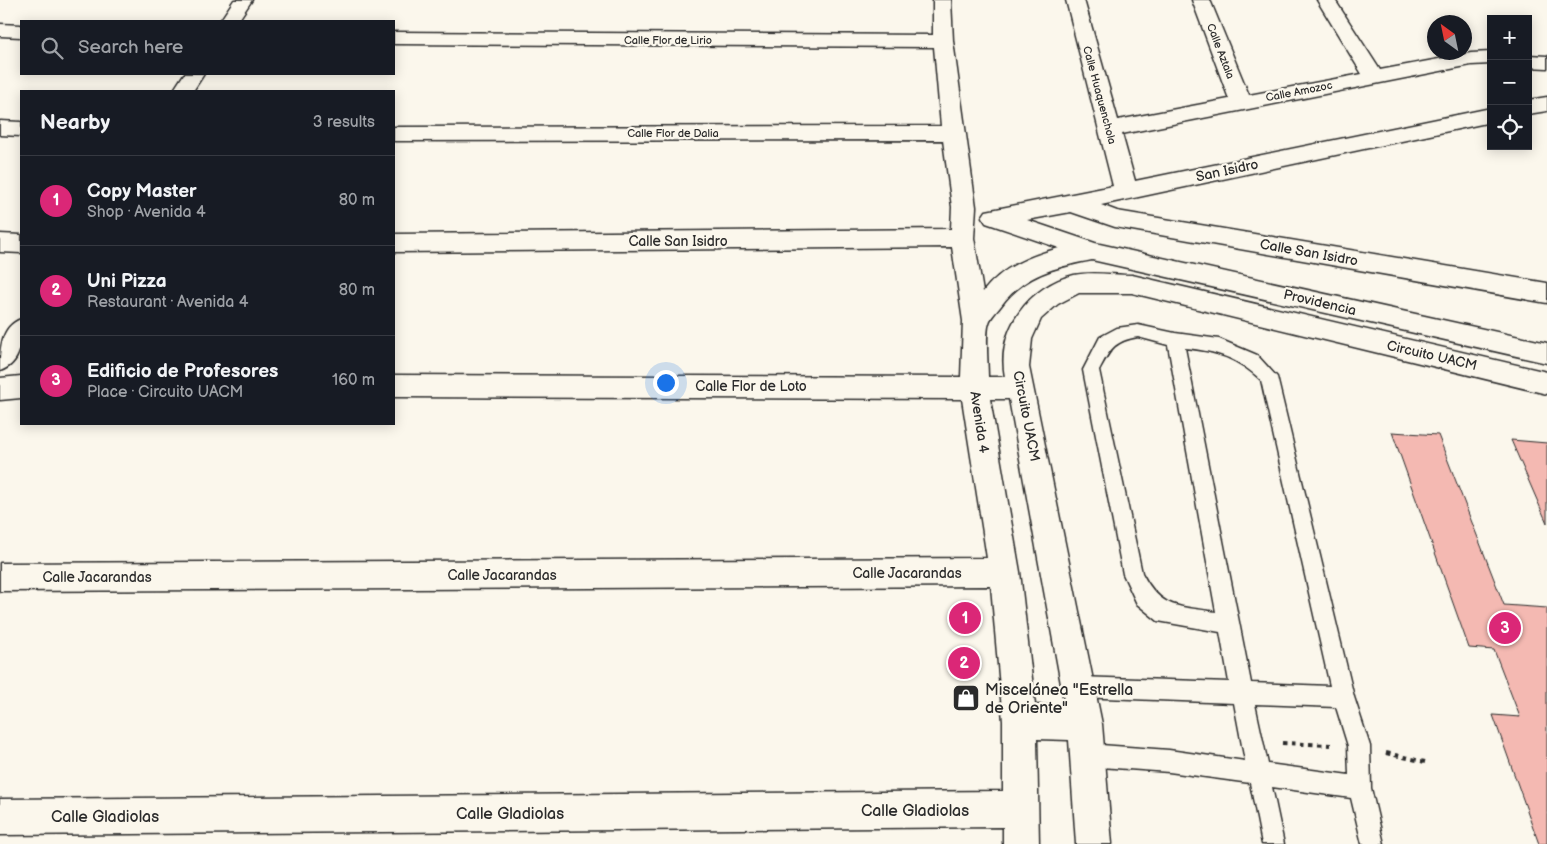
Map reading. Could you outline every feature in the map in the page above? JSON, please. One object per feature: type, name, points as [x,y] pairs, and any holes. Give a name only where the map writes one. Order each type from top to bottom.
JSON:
[{"type":"street","points":[[229,20],[243,0]]},
{"type":"street","name":"Avenida 4","points":[[942,0],[943,41],[952,133],[964,207],[962,238],[976,321],[974,387],[1005,572],[1020,721],[1022,844]]},
{"type":"street","name":"Calle Huaquenchola","points":[[1075,0],[1126,191]]},
{"type":"street","name":"Calle Aztala","points":[[1201,0],[1241,102]]},
{"type":"street","points":[[1326,0],[1374,77]]},
{"type":"street","points":[[0,30],[20,31]]},
{"type":"street","name":"Calle Flor de Lirio","points":[[395,38],[943,41]]},
{"type":"street","name":"Calle Amozoc","points":[[1109,129],[1374,77],[1471,59],[1487,58]]},
{"type":"street","points":[[1532,61],[1547,62]]},
{"type":"street","points":[[184,90],[193,75]]},
{"type":"street","points":[[1532,106],[1547,104]]},
{"type":"street","name":"San Isidro","points":[[964,207],[994,217],[1072,204],[1487,116]]},
{"type":"street","points":[[0,128],[20,129]]},
{"type":"street","name":"Calle Flor de Dalia","points":[[395,134],[952,133]]},
{"type":"street","name":"Calle San Isidro","points":[[1072,204],[1115,220],[1547,293]]},
{"type":"street","name":"Providencia","points":[[994,217],[1094,251],[1547,353]]},
{"type":"street","name":"Calle San Isidro","points":[[395,243],[962,238]]},
{"type":"street","points":[[0,243],[20,244]]},
{"type":"street","name":"Providencia","points":[[976,321],[1003,286],[1032,267],[1060,255],[1094,251]]},
{"type":"street","name":"Circuito UACM","points":[[1094,844],[1086,740],[1078,687],[1043,496],[1016,367],[1020,339],[1031,313],[1049,297],[1076,284],[1103,282],[1132,284],[1547,383]]},
{"type":"street","points":[[0,360],[20,330]]},
{"type":"street","name":"Calle Flor de Loto","points":[[395,386],[1019,388]]},
{"type":"street","points":[[0,389],[20,387]]},
{"type":"street","name":"Calle Jacarandas","points":[[0,577],[1005,572]]},
{"type":"street","points":[[1020,721],[1086,740]]},
{"type":"street","name":"Calle Gladiolas","points":[[0,817],[1020,809]]},
{"type":"lane","points":[[1228,624],[1165,614],[1144,597],[1133,574],[1091,370],[1106,342],[1122,333],[1138,331],[1175,340],[1213,344],[1251,360],[1269,377],[1343,697],[1358,746],[1360,788],[1373,844]]},
{"type":"lane","points":[[1175,340],[1228,624],[1273,844]]},
{"type":"lane","points":[[1078,687],[1343,697]]},
{"type":"lane","points":[[1086,740],[1169,761],[1360,788]]},
{"type":"building","points":[[1392,432],[1438,435],[1504,605],[1547,608],[1547,844],[1539,844],[1493,715],[1520,717],[1494,650],[1469,648]]},
{"type":"building","points":[[1511,440],[1547,443],[1547,523]]},
{"type":"place","name":"Copy Master","points":[[965,618]]},
{"type":"place","name":"Edificio de Profesores","points":[[1505,628]]},
{"type":"place","name":"Uni Pizza","points":[[964,663]]},
{"type":"place","name":"Miscelánea \"Estrella de Oriente\"","points":[[966,698]]}]
